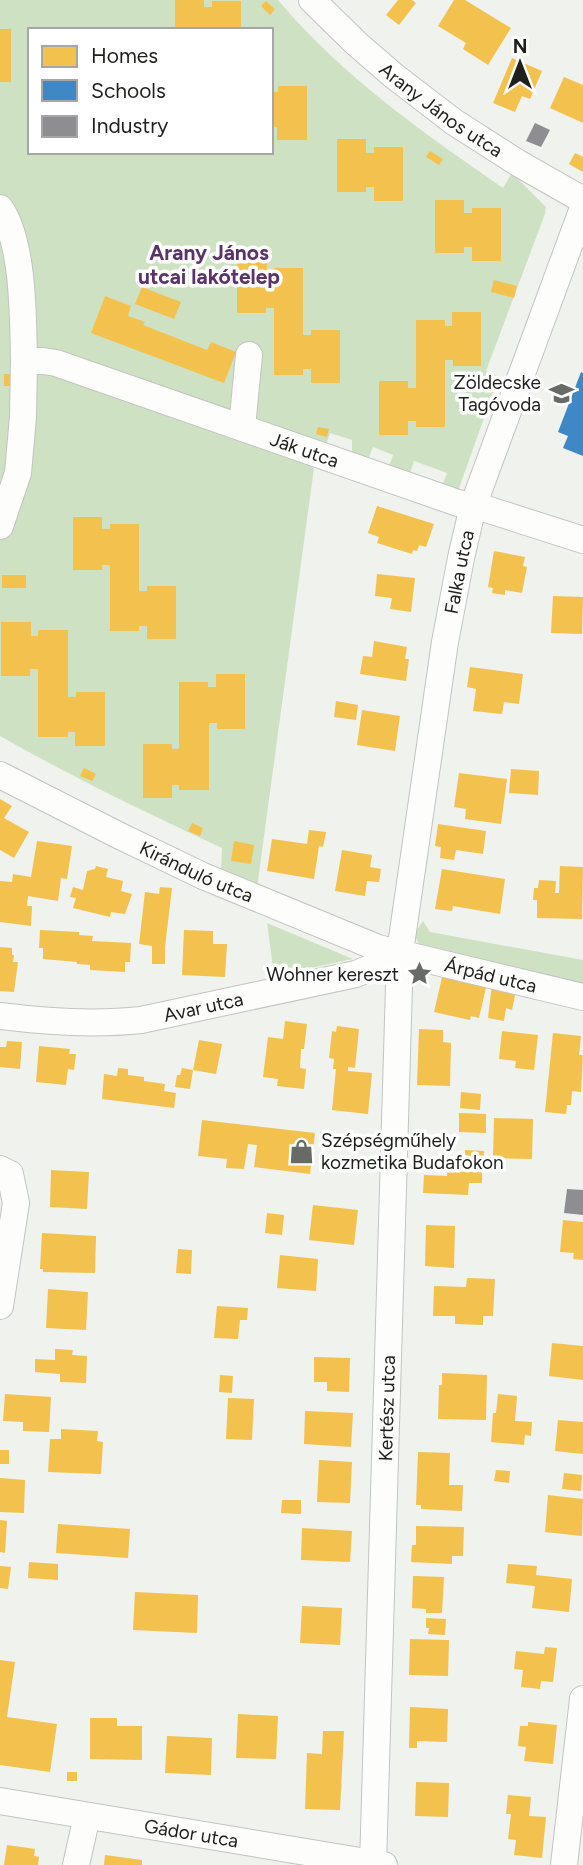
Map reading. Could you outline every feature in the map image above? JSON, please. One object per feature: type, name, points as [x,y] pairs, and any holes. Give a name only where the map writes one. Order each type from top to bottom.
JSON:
[{"type":"street","name":"Arany János utca","points":[[312,0],[366,52],[454,122],[583,200]]},
{"type":"street","points":[[0,208],[8,219],[15,240],[23,314],[24,361],[18,473],[0,526]]},
{"type":"street","name":"Falka utca","points":[[400,952],[445,642],[472,506],[583,208]]},
{"type":"street","points":[[242,427],[249,355]]},
{"type":"street","name":"Ják utca","points":[[24,361],[56,363],[458,503],[583,540]]},
{"type":"street","name":"Kiránduló utca","points":[[0,775],[203,876],[378,948],[400,952]]},
{"type":"street","name":"Árpád utca","points":[[400,952],[583,996]]},
{"type":"street","name":"Avar utca","points":[[0,1016],[37,1021],[110,1023],[141,1020],[356,974],[400,952]]},
{"type":"street","name":"Kertész utca","points":[[377,1864],[400,952]]},
{"type":"street","points":[[0,1169],[10,1174],[16,1203],[0,1306]]},
{"type":"street","points":[[564,1865],[583,1699]]},
{"type":"street","name":"Gádor utca","points":[[0,1801],[377,1864]]},
{"type":"street","points":[[76,1865],[87,1816]]},
{"type":"green space","points":[[0,0],[278,0],[329,54],[384,102],[503,188],[512,173],[546,207],[486,371],[499,376],[458,491],[442,486],[447,473],[414,461],[409,476],[388,469],[393,455],[373,447],[367,462],[352,456],[352,440],[330,433],[326,445],[310,440],[303,463],[314,468],[257,888],[221,873],[222,848],[0,736]]},
{"type":"green space","points":[[423,921],[430,932],[583,960],[583,991],[423,952],[414,934]]},
{"type":"green space","points":[[267,923],[353,959],[274,974]]},
{"type":"building: Homes","points":[[175,0],[204,0],[204,7],[212,7],[212,1],[241,1],[241,28],[175,28]]},
{"type":"building: Homes","points":[[398,0],[412,0],[416,3],[399,25],[386,15]]},
{"type":"building: Homes","points":[[454,0],[465,0],[511,28],[488,65],[463,49],[466,43],[438,26]]},
{"type":"building: Homes","points":[[266,1],[275,9],[270,15],[261,6]]},
{"type":"building: Homes","points":[[0,29],[11,29],[11,82],[0,82]]},
{"type":"building: Homes","points":[[512,58],[542,71],[530,99],[522,96],[515,112],[493,103]]},
{"type":"building: Homes","points":[[564,77],[583,85],[583,123],[550,108]]},
{"type":"building: Homes","points":[[278,86],[307,86],[307,140],[277,140],[277,127],[273,127],[273,92],[278,92]]},
{"type":"building: Homes","points":[[337,139],[366,139],[366,153],[374,153],[374,147],[403,147],[403,201],[374,201],[374,187],[366,187],[366,192],[337,192]]},
{"type":"building: Homes","points":[[430,151],[443,159],[439,165],[426,157]]},
{"type":"building: Homes","points":[[575,153],[583,157],[583,172],[569,164]]},
{"type":"building: Homes","points":[[435,200],[464,200],[464,213],[472,213],[472,208],[501,208],[501,261],[472,261],[472,247],[464,247],[464,253],[435,253]]},
{"type":"building: Homes","points":[[237,260],[267,260],[267,274],[274,274],[274,268],[303,268],[303,335],[311,335],[311,330],[340,330],[340,383],[311,383],[311,369],[303,369],[303,375],[274,375],[274,308],[266,308],[266,313],[237,313]]},
{"type":"building: Homes","points":[[494,280],[517,286],[514,298],[491,292]]},
{"type":"building: Homes","points":[[142,287],[181,302],[174,319],[135,304]]},
{"type":"building: Homes","points":[[105,296],[131,306],[128,316],[145,322],[143,325],[207,350],[211,342],[236,352],[224,383],[91,333]]},
{"type":"building: Homes","points":[[452,312],[481,312],[481,366],[453,366],[453,360],[445,360],[445,427],[416,427],[416,421],[408,421],[408,435],[379,435],[379,381],[408,381],[408,388],[416,388],[416,320],[445,320],[445,326],[452,326]]},
{"type":"building: Homes","points":[[4,374],[12,374],[12,386],[4,386]]},
{"type":"building: Homes","points":[[490,379],[497,381],[493,393],[486,391]]},
{"type":"building: Homes","points":[[318,427],[329,429],[327,437],[316,434]]},
{"type":"building: Homes","points":[[377,506],[434,524],[426,547],[419,545],[417,551],[413,550],[412,554],[377,543],[379,537],[368,533]]},
{"type":"building: Homes","points":[[73,517],[102,517],[102,529],[110,529],[110,524],[139,524],[139,591],[147,591],[147,586],[176,586],[176,639],[147,639],[147,626],[139,626],[139,631],[110,631],[110,565],[102,565],[102,570],[73,570]]},
{"type":"building: Homes","points":[[494,551],[525,557],[523,566],[527,567],[522,593],[505,590],[505,595],[492,593],[493,588],[488,587]]},
{"type":"building: Homes","points":[[377,574],[415,578],[411,612],[390,609],[392,598],[375,596]]},
{"type":"building: Homes","points":[[2,575],[26,575],[26,588],[2,588]]},
{"type":"building: Homes","points":[[553,596],[583,597],[582,634],[551,633]]},
{"type":"building: Homes","points":[[1,622],[31,622],[31,636],[38,636],[38,630],[68,630],[68,697],[76,697],[76,692],[105,692],[105,746],[75,746],[75,732],[68,732],[68,737],[38,737],[38,669],[30,669],[30,676],[1,676]]},
{"type":"building: Homes","points":[[374,641],[407,647],[405,659],[409,659],[406,681],[360,674],[363,656],[372,657]]},
{"type":"building: Homes","points":[[470,667],[523,674],[519,704],[504,702],[502,714],[473,711],[476,689],[467,687]]},
{"type":"building: Homes","points":[[216,674],[245,674],[245,729],[217,729],[217,723],[209,723],[209,790],[179,790],[179,785],[172,785],[172,798],[143,798],[143,744],[172,744],[172,749],[179,749],[179,682],[208,682],[208,687],[216,687]]},
{"type":"building: Homes","points":[[336,701],[358,705],[356,720],[334,717]]},
{"type":"building: Homes","points":[[362,710],[400,716],[395,751],[357,745]]},
{"type":"building: Homes","points":[[84,768],[96,774],[92,781],[80,776]]},
{"type":"building: Homes","points":[[511,769],[539,771],[538,795],[509,793]]},
{"type":"building: Homes","points":[[459,773],[507,779],[501,824],[465,819],[466,809],[454,807]]},
{"type":"building: Homes","points":[[0,799],[12,806],[4,818],[29,832],[14,858],[0,850]]},
{"type":"building: Homes","points":[[192,823],[203,828],[200,836],[188,831]]},
{"type":"building: Homes","points":[[438,824],[486,831],[483,854],[456,850],[454,860],[440,858],[441,847],[435,846]]},
{"type":"building: Homes","points":[[309,830],[326,832],[323,847],[319,846],[314,879],[267,871],[272,839],[307,844]]},
{"type":"building: Homes","points":[[37,841],[72,846],[67,879],[61,878],[58,901],[28,896],[27,906],[32,906],[31,926],[0,922],[0,881],[12,882],[13,874],[31,877]]},
{"type":"building: Homes","points":[[234,841],[254,845],[251,864],[231,861]]},
{"type":"building: Homes","points":[[342,850],[372,855],[370,867],[381,869],[379,882],[367,881],[365,896],[335,891]]},
{"type":"building: Homes","points":[[96,866],[108,869],[106,877],[123,881],[121,891],[132,894],[125,914],[111,912],[110,917],[73,908],[76,898],[70,897],[73,887],[83,890],[87,871],[95,869]]},
{"type":"building: Homes","points":[[560,866],[583,867],[582,919],[537,918],[537,900],[533,900],[534,888],[538,888],[539,880],[556,881],[555,893],[559,893]]},
{"type":"building: Homes","points":[[442,869],[505,879],[500,914],[453,906],[452,911],[435,909]]},
{"type":"building: Homes","points":[[160,887],[172,888],[165,964],[152,964],[152,946],[139,944],[145,892],[159,894]]},
{"type":"building: Homes","points":[[40,930],[79,932],[79,935],[93,936],[92,941],[131,943],[130,962],[125,962],[125,972],[90,970],[90,965],[43,959],[43,948],[39,948]]},
{"type":"building: Homes","points":[[184,930],[213,931],[213,944],[227,944],[225,977],[182,975]]},
{"type":"building: Homes","points":[[0,947],[12,948],[13,962],[18,962],[14,992],[0,991]]},
{"type":"building: Homes","points":[[443,973],[487,983],[479,1018],[471,1016],[470,1020],[434,1012]]},
{"type":"building: Homes","points":[[492,984],[516,990],[512,1010],[506,1008],[504,1021],[488,1018]]},
{"type":"building: Homes","points":[[285,1021],[307,1024],[300,1068],[306,1069],[304,1089],[277,1086],[278,1079],[263,1077],[268,1037],[283,1039]]},
{"type":"building: Homes","points":[[337,1026],[359,1029],[355,1068],[348,1067],[348,1071],[372,1073],[368,1114],[332,1110],[336,1069],[333,1069],[334,1059],[329,1058],[332,1031],[336,1032]]},
{"type":"building: Homes","points":[[419,1029],[443,1030],[443,1042],[451,1043],[450,1086],[417,1085]]},
{"type":"building: Homes","points":[[502,1031],[538,1035],[534,1070],[515,1068],[516,1061],[499,1059]]},
{"type":"building: Homes","points":[[553,1033],[581,1036],[581,1092],[572,1091],[571,1105],[567,1105],[566,1114],[545,1112]]},
{"type":"building: Homes","points":[[199,1040],[222,1044],[216,1074],[193,1070]]},
{"type":"building: Homes","points":[[7,1041],[22,1042],[20,1069],[0,1067],[0,1047],[6,1047]]},
{"type":"building: Homes","points":[[39,1046],[70,1049],[69,1054],[76,1054],[74,1070],[68,1069],[66,1085],[36,1082]]},
{"type":"building: Homes","points":[[118,1068],[128,1069],[128,1075],[144,1077],[144,1081],[165,1084],[164,1091],[176,1093],[174,1108],[102,1099],[104,1074],[117,1076]]},
{"type":"building: Homes","points":[[182,1068],[193,1070],[190,1089],[175,1087],[177,1075],[180,1075]]},
{"type":"building: Homes","points":[[461,1092],[481,1094],[480,1110],[460,1108]]},
{"type":"building: Homes","points":[[459,1113],[486,1114],[486,1133],[459,1132]]},
{"type":"building: Homes","points":[[494,1118],[533,1119],[532,1159],[493,1158]]},
{"type":"building: Homes","points":[[202,1120],[315,1133],[310,1174],[254,1167],[257,1145],[248,1144],[244,1169],[226,1168],[227,1159],[198,1156]]},
{"type":"building: Homes","points":[[465,1150],[484,1151],[483,1165],[465,1164]]},
{"type":"building: Homes","points":[[51,1170],[89,1172],[87,1209],[50,1207]]},
{"type":"building: Homes","points":[[447,1171],[482,1172],[482,1183],[469,1183],[468,1195],[423,1193],[424,1175],[447,1176]]},
{"type":"building: Homes","points":[[313,1205],[358,1210],[354,1245],[309,1240]]},
{"type":"building: Homes","points":[[267,1213],[284,1215],[282,1235],[265,1233]]},
{"type":"building: Homes","points":[[563,1220],[583,1222],[583,1260],[573,1259],[574,1253],[560,1252]]},
{"type":"building: Homes","points":[[426,1225],[455,1226],[454,1268],[425,1266]]},
{"type":"building: Homes","points":[[42,1233],[96,1236],[95,1273],[43,1272],[43,1269],[40,1269]]},
{"type":"building: Homes","points":[[178,1249],[192,1250],[191,1274],[176,1273]]},
{"type":"building: Homes","points":[[280,1255],[318,1259],[316,1291],[277,1288]]},
{"type":"building: Homes","points":[[467,1278],[495,1279],[493,1316],[483,1316],[483,1325],[455,1324],[455,1316],[433,1316],[434,1286],[466,1287]]},
{"type":"building: Homes","points":[[48,1289],[88,1292],[86,1330],[46,1328]]},
{"type":"building: Homes","points":[[217,1306],[248,1308],[247,1320],[240,1320],[238,1339],[214,1338]]},
{"type":"building: Homes","points":[[552,1343],[583,1346],[583,1380],[549,1376]]},
{"type":"building: Homes","points":[[55,1349],[73,1350],[72,1355],[87,1356],[86,1383],[60,1382],[60,1374],[35,1372],[35,1359],[55,1360]]},
{"type":"building: Homes","points":[[314,1357],[350,1358],[349,1392],[327,1391],[327,1382],[314,1382]]},
{"type":"building: Homes","points":[[442,1373],[487,1375],[486,1420],[438,1419]]},
{"type":"building: Homes","points":[[220,1375],[233,1376],[232,1393],[219,1392]]},
{"type":"building: Homes","points":[[5,1394],[51,1397],[49,1432],[23,1431],[23,1422],[3,1421]]},
{"type":"building: Homes","points":[[498,1394],[517,1396],[515,1421],[532,1422],[531,1436],[525,1435],[524,1445],[491,1442],[493,1413],[496,1413]]},
{"type":"building: Homes","points":[[228,1398],[254,1399],[252,1440],[226,1439]]},
{"type":"building: Homes","points":[[305,1411],[353,1413],[351,1447],[304,1444]]},
{"type":"building: Homes","points":[[558,1420],[583,1422],[583,1454],[555,1451]]},
{"type":"building: Homes","points":[[61,1429],[98,1431],[97,1441],[103,1442],[101,1474],[48,1472],[50,1439],[61,1439]]},
{"type":"building: Homes","points":[[0,1450],[9,1450],[9,1464],[0,1464]]},
{"type":"building: Homes","points":[[418,1452],[450,1453],[449,1485],[463,1485],[462,1511],[421,1509],[421,1505],[416,1505]]},
{"type":"building: Homes","points":[[319,1460],[352,1462],[350,1503],[317,1502]]},
{"type":"building: Homes","points":[[496,1470],[510,1471],[509,1483],[494,1481]]},
{"type":"building: Homes","points":[[564,1473],[582,1475],[581,1491],[562,1489]]},
{"type":"building: Homes","points":[[0,1478],[25,1480],[24,1513],[0,1512]]},
{"type":"building: Homes","points":[[548,1495],[583,1499],[582,1536],[545,1532]]},
{"type":"building: Homes","points":[[282,1500],[301,1500],[301,1514],[281,1513]]},
{"type":"building: Homes","points":[[0,1520],[7,1521],[5,1553],[0,1552]]},
{"type":"building: Homes","points":[[58,1524],[130,1529],[128,1558],[56,1553]]},
{"type":"building: Homes","points":[[416,1526],[464,1527],[463,1556],[452,1556],[452,1564],[411,1562],[412,1545],[416,1545]]},
{"type":"building: Homes","points":[[302,1528],[352,1531],[350,1562],[301,1560]]},
{"type":"building: Homes","points":[[29,1562],[58,1564],[58,1580],[28,1578]]},
{"type":"building: Homes","points":[[508,1564],[537,1566],[536,1575],[572,1579],[569,1612],[532,1608],[535,1586],[506,1583]]},
{"type":"building: Homes","points":[[0,1566],[11,1567],[8,1589],[0,1588]]},
{"type":"building: Homes","points":[[413,1576],[444,1577],[442,1613],[426,1613],[426,1609],[412,1608]]},
{"type":"building: Homes","points":[[135,1592],[198,1595],[197,1633],[133,1630]]},
{"type":"building: Homes","points":[[302,1606],[342,1608],[340,1645],[300,1643]]},
{"type":"building: Homes","points":[[426,1618],[446,1619],[445,1635],[428,1634]]},
{"type":"building: Homes","points":[[410,1639],[449,1640],[448,1676],[409,1675]]},
{"type":"building: Homes","points":[[545,1647],[557,1648],[553,1682],[541,1681],[540,1689],[521,1687],[523,1670],[514,1669],[516,1651],[544,1654]]},
{"type":"building: Homes","points":[[0,1660],[15,1662],[7,1717],[57,1724],[50,1772],[0,1765]]},
{"type":"building: Homes","points":[[410,1707],[448,1709],[447,1742],[417,1741],[417,1748],[409,1748]]},
{"type":"building: Homes","points":[[238,1714],[278,1716],[276,1759],[236,1758]]},
{"type":"building: Homes","points":[[90,1718],[117,1718],[117,1726],[142,1726],[142,1760],[90,1759]]},
{"type":"building: Homes","points":[[528,1722],[557,1725],[553,1764],[524,1761],[526,1747],[518,1746],[520,1726],[528,1726]]},
{"type":"building: Homes","points":[[323,1731],[344,1731],[340,1810],[305,1809],[307,1753],[322,1754]]},
{"type":"building: Homes","points":[[167,1736],[212,1738],[211,1775],[165,1773]]},
{"type":"building: Homes","points":[[67,1772],[77,1772],[77,1781],[67,1781]]},
{"type":"building: Homes","points":[[416,1782],[449,1783],[448,1817],[415,1816]]},
{"type":"building: Homes","points":[[508,1795],[531,1797],[529,1816],[546,1817],[542,1858],[514,1855],[516,1840],[508,1839],[511,1814],[506,1814]]},
{"type":"building: Homes","points":[[7,1845],[35,1849],[34,1856],[39,1857],[38,1865],[4,1865]]},
{"type":"building: Homes","points":[[105,1855],[142,1860],[142,1865],[104,1865]]},
{"type":"building: Schools","points":[[581,372],[583,456],[563,448],[568,436],[558,432]]},
{"type":"building: Industry","points":[[535,123],[550,130],[541,147],[526,141]]},
{"type":"building: Industry","points":[[567,1189],[583,1190],[583,1215],[564,1213]]},
{"type":"place","name":"Zöldecske Tagóvoda","points":[[561,393]]},
{"type":"place","name":"Wohner kereszt","points":[[419,974]]},
{"type":"place","name":"Szépségműhely kozmetika Budafokon","points":[[301,1151]]},
{"type":"district","name":"Arany János utcai lakótelep","points":[[209,264]]}]
